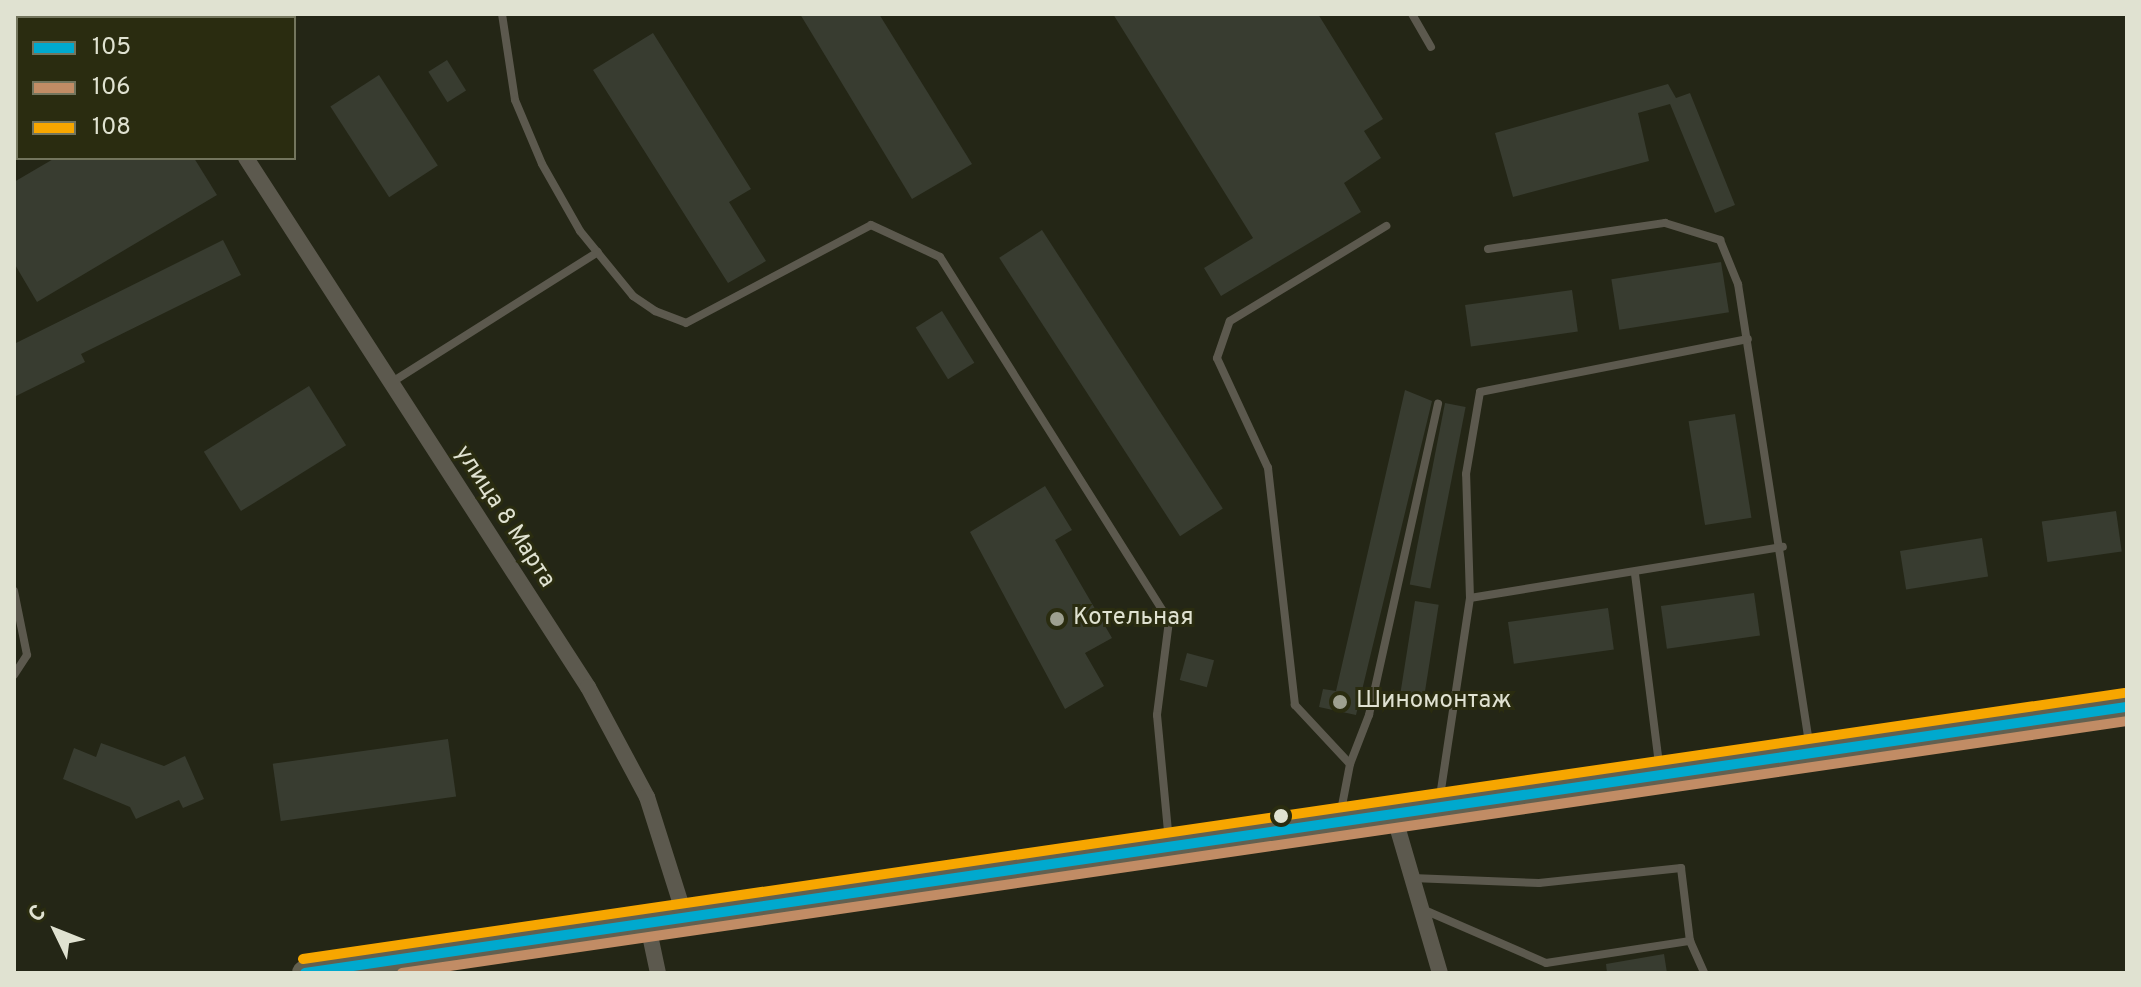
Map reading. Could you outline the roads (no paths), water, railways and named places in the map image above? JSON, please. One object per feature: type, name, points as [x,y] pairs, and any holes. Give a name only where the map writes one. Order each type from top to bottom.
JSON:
[{"type":"highway","points":[[305,973],[648,926],[1392,809],[1660,776],[2126,709]]},
{"type":"street","name":"улица 8 Марта","points":[[247,160],[388,385],[588,687],[647,797],[686,920]]},
{"type":"street","points":[[1392,809],[1440,973]]},
{"type":"street","points":[[648,926],[658,973]]},
{"type":"lane","points":[[502,14],[515,100],[542,164],[598,252],[633,296],[686,323],[871,225],[940,257],[1169,621],[1157,715],[1169,843]]},
{"type":"lane","points":[[1412,14],[1431,47]]},
{"type":"lane","points":[[1488,249],[1636,225],[1695,230],[1720,240],[1738,284],[1748,339],[1783,547],[1811,752]]},
{"type":"lane","points":[[1350,764],[1295,705],[1268,468],[1217,358],[1230,321],[1386,226]]},
{"type":"lane","points":[[388,385],[598,252]]},
{"type":"lane","points":[[1439,803],[1453,748],[1470,598],[1466,474],[1476,400],[1484,388],[1748,339]]},
{"type":"lane","points":[[1340,817],[1350,764],[1369,715],[1438,404]]},
{"type":"lane","points":[[1470,598],[1635,574],[1783,547]]},
{"type":"lane","points":[[1635,574],[1660,776]]},
{"type":"lane","points":[[14,591],[27,642],[14,675]]},
{"type":"lane","points":[[1412,878],[1539,883],[1681,868],[1690,941],[1704,973]]},
{"type":"lane","points":[[1420,908],[1546,963],[1690,941]]},
{"type":"place","name":"Котельная","points":[[1057,619]]},
{"type":"place","name":"Шиномонтаж","points":[[1340,702]]}]
